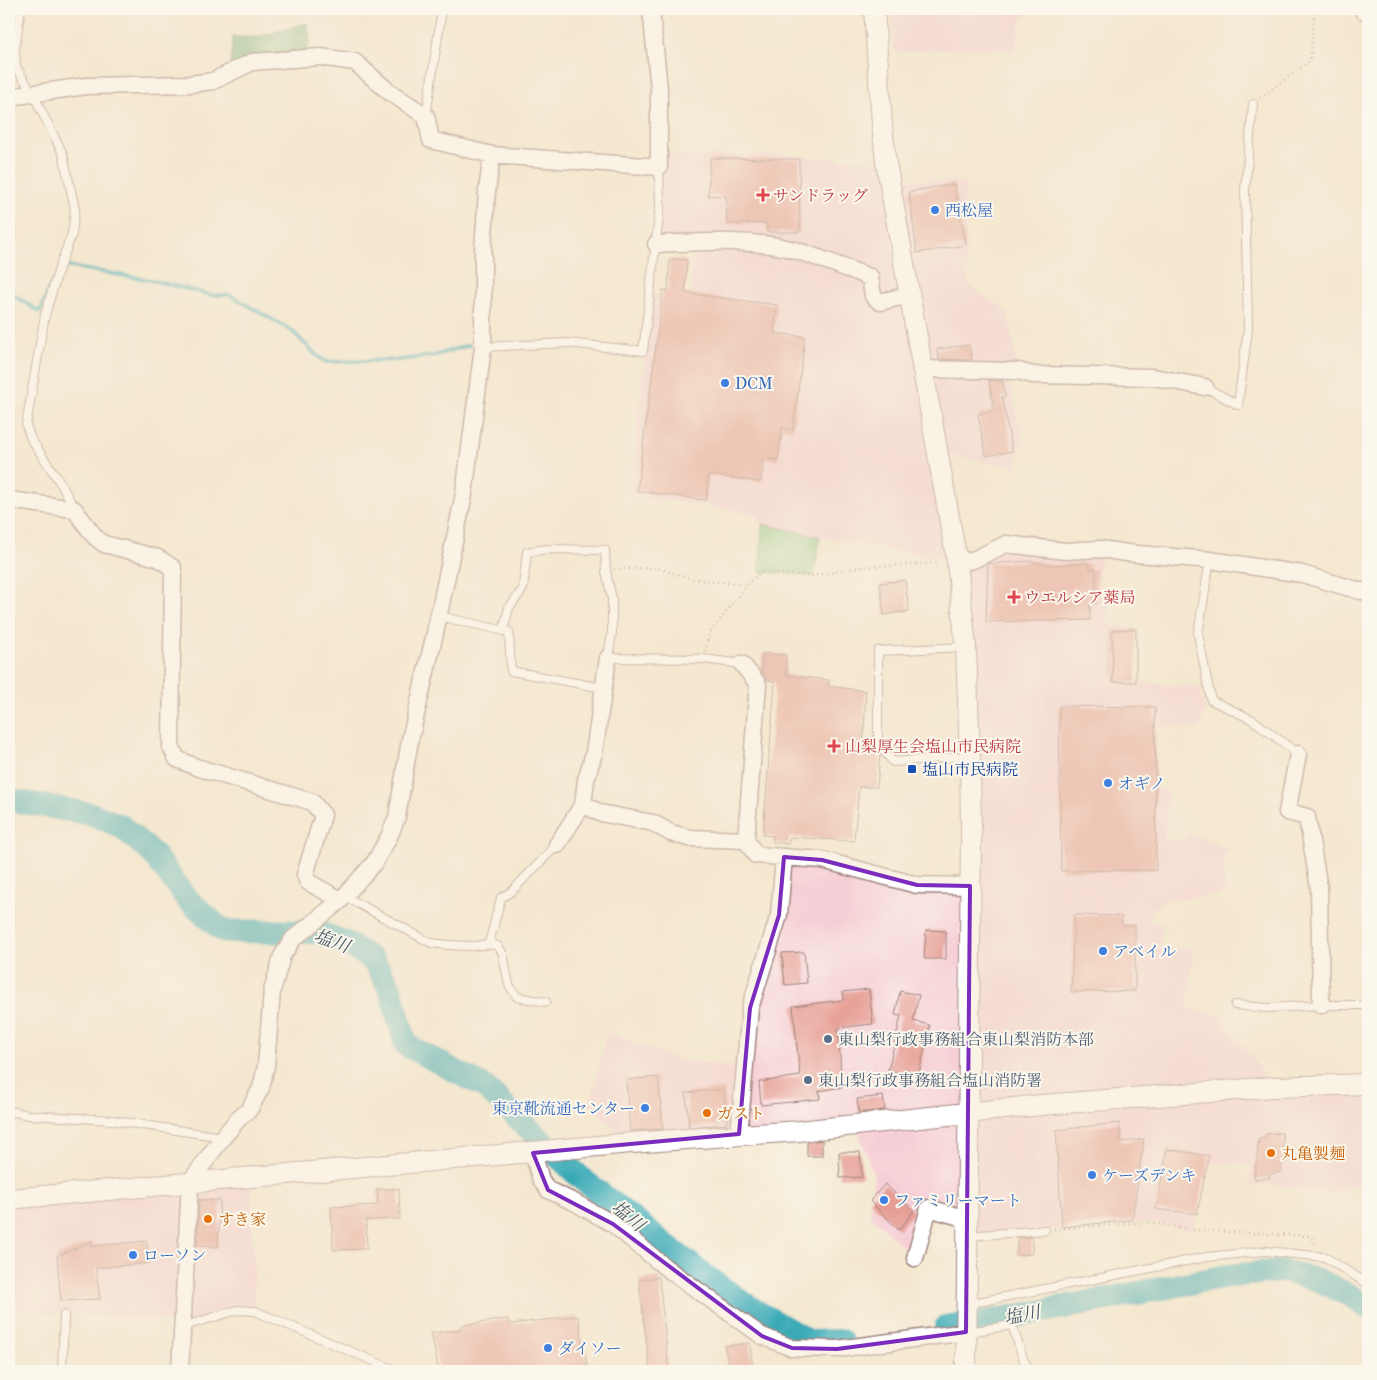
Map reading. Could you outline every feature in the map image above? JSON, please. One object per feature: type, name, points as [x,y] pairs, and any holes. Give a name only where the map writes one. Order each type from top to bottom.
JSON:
[{"type":"street","points":[[9,97],[86,86],[190,84],[213,81],[252,62],[320,57],[355,62],[388,91],[426,116],[431,140],[492,155],[659,167],[659,89],[651,9]]},
{"type":"street","points":[[874,9],[886,162],[957,562],[966,648],[970,756],[966,1371]]},
{"type":"street","points":[[1364,9],[1368,12]]},
{"type":"street","points":[[180,1371],[190,1182],[223,1137],[240,1117],[249,1110],[261,1088],[266,1066],[272,991],[282,956],[293,939],[343,898],[376,862],[389,838],[397,817],[410,740],[439,616],[464,494],[483,347],[483,250],[487,190],[492,155]]},
{"type":"street","points":[[656,244],[716,242],[760,245],[793,250],[870,277],[874,296],[880,302],[909,295]]},
{"type":"street","points":[[922,369],[1018,371],[1033,375],[1153,377],[1205,387]]},
{"type":"street","points":[[9,500],[74,510],[95,537],[104,544],[158,558],[173,568],[171,748],[177,759],[196,767],[312,802],[323,815],[305,875],[308,882],[343,898]]},
{"type":"street","points":[[957,562],[973,560],[1006,544],[1065,550],[1100,549],[1210,560],[1302,574],[1360,591],[1368,591]]},
{"type":"street","points":[[557,845],[583,804],[586,780],[594,753],[608,658]]},
{"type":"street","points":[[742,664],[758,684],[746,840],[756,855],[822,860],[917,885],[970,886]]},
{"type":"street","points":[[1298,754],[1287,812],[1307,817],[1319,888],[1321,1005]]},
{"type":"street","points":[[583,804],[600,813],[653,823],[671,834],[690,838],[746,840]]},
{"type":"street","points":[[739,1134],[750,1008],[779,915],[784,857]]},
{"type":"street","points":[[9,1200],[585,1147],[799,1131],[1041,1105],[1274,1087],[1368,1084]]},
{"type":"street","points":[[533,1153],[541,1180],[548,1190],[613,1224],[665,1266],[762,1336],[792,1348],[837,1349],[966,1332]]},
{"type":"street","points":[[915,1258],[929,1208],[967,1228]]},
{"type":"lane","points":[[21,9],[15,48],[16,67],[33,94],[63,154],[75,209],[72,234],[57,275],[43,325],[26,425],[31,439],[61,484],[74,510]]},
{"type":"lane","points":[[426,116],[442,9]]},
{"type":"lane","points":[[1205,387],[1238,405],[1248,329],[1245,189],[1253,104]]},
{"type":"lane","points":[[483,347],[567,343],[643,351],[660,207],[659,167]]},
{"type":"lane","points":[[503,631],[509,608],[522,589],[527,552],[547,549],[604,550],[605,569],[612,599],[612,633],[608,658],[704,659],[742,664]]},
{"type":"lane","points":[[1210,560],[1198,634],[1211,700],[1253,720],[1298,754]]},
{"type":"lane","points":[[439,616],[509,632],[511,671],[603,688]]},
{"type":"lane","points":[[966,648],[878,651],[878,744],[893,762],[970,756]]},
{"type":"lane","points":[[489,943],[501,898],[512,891],[557,845]]},
{"type":"lane","points":[[343,898],[431,943],[477,946],[489,943],[498,946],[503,954],[509,985],[517,997],[546,1002]]},
{"type":"lane","points":[[1235,1005],[1267,1008],[1368,1005]]},
{"type":"lane","points":[[9,1110],[30,1115],[111,1120],[223,1137]]},
{"type":"lane","points":[[967,1228],[1045,1230]]},
{"type":"lane","points":[[966,1304],[1208,1257],[1265,1251],[1325,1257],[1368,1284]]},
{"type":"lane","points":[[182,1327],[237,1310],[255,1311],[397,1371]]},
{"type":"lane","points":[[62,1371],[64,1315]]},
{"type":"lane","points":[[966,1332],[1012,1325],[1024,1361],[1031,1371]]},
{"type":"path","points":[[1253,104],[1310,61],[1315,9]]},
{"type":"path","points":[[704,659],[709,634],[760,572],[814,576],[858,567],[957,562]]},
{"type":"path","points":[[605,569],[657,568],[693,579],[747,586]]},
{"type":"path","points":[[1045,1230],[1149,1222],[1193,1230],[1310,1236],[1325,1257]]},
{"type":"highlighted area","points":[[784,857],[822,860],[917,885],[970,886],[966,1332],[837,1349],[792,1348],[762,1336],[613,1224],[548,1190],[533,1153],[739,1134],[750,1008],[779,915]]},
{"type":"shaded area","points":[[891,9],[1034,9],[1021,18],[1015,51],[960,48],[894,52]]},
{"type":"shaded area","points":[[659,155],[779,155],[886,162],[889,179],[964,183],[968,285],[1008,312],[1018,371],[1006,371],[1022,434],[1017,467],[952,456],[939,462],[957,562],[820,537],[762,524],[753,513],[631,495],[650,295],[691,294],[692,243],[656,244]]},
{"type":"shaded area","points":[[1006,544],[1100,549],[1098,593],[1109,598],[1107,623],[1136,629],[1136,682],[1199,687],[1205,710],[1200,730],[1155,725],[1155,789],[1168,790],[1164,841],[1181,841],[1190,832],[1228,849],[1223,859],[1225,894],[1162,901],[1151,912],[1150,921],[1162,925],[1160,949],[1194,948],[1187,1009],[1218,1014],[1274,1087],[1368,1084],[1368,1150],[1358,1184],[1334,1193],[1272,1184],[1250,1186],[1252,1164],[1211,1162],[1193,1230],[1149,1222],[967,1236],[967,1219],[929,1208],[915,1258],[870,1215],[874,1175],[857,1124],[631,1143],[590,1105],[607,1032],[680,1060],[742,1068],[750,1008],[784,857],[917,885],[970,886],[957,562]]},
{"type":"shaded area","points":[[251,1178],[255,1311],[237,1310],[182,1327],[170,1321],[102,1315],[64,1315],[9,1311],[9,1200]]},
{"type":"green space","points":[[307,23],[310,39],[306,54],[230,66],[233,37],[258,37]]},
{"type":"green space","points":[[762,524],[820,537],[814,576],[760,572]]},
{"type":"building","name":"サンドラッグ","points":[[710,158],[799,159],[800,232],[767,232],[766,223],[727,224],[726,195],[708,196]]},
{"type":"building","points":[[954,184],[966,245],[917,253],[909,192]]},
{"type":"building","name":"DCM","points":[[670,259],[687,260],[685,293],[777,305],[774,333],[805,337],[793,430],[782,428],[778,460],[764,458],[761,482],[709,475],[706,500],[637,491],[663,290],[668,291]]},
{"type":"building","points":[[969,345],[972,360],[939,359],[937,349]]},
{"type":"building","points":[[989,380],[1003,382],[1005,397],[1002,397],[1012,451],[986,456],[978,414],[994,411]]},
{"type":"building","points":[[1031,561],[1052,565],[1089,563],[1090,569],[1096,569],[1096,603],[1090,604],[1090,620],[986,622],[988,564]]},
{"type":"building","points":[[905,580],[909,611],[884,615],[880,583]]},
{"type":"building","points":[[1136,629],[1136,682],[1113,682],[1112,630]]},
{"type":"building","points":[[763,653],[786,655],[786,675],[829,680],[828,686],[866,691],[863,749],[875,749],[880,755],[877,787],[859,787],[854,841],[790,837],[788,844],[773,842],[773,836],[763,835],[775,682],[767,680],[761,671]]},
{"type":"building","name":"オギノ","points":[[1059,706],[1155,707],[1156,870],[1061,871]]},
{"type":"building","points":[[1074,915],[1121,916],[1122,925],[1135,925],[1135,991],[1071,992]]},
{"type":"building","points":[[926,930],[946,931],[946,959],[924,959]]},
{"type":"building","points":[[804,952],[807,983],[785,985],[782,953]]},
{"type":"building","points":[[869,989],[873,1024],[838,1028],[842,1087],[819,1091],[820,1099],[761,1105],[759,1082],[800,1076],[793,1006],[844,1000],[843,992]]},
{"type":"building","points":[[900,991],[919,995],[913,1021],[930,1025],[918,1077],[888,1070],[901,1016],[895,1015]]},
{"type":"building","name":"東京靴流通センター","points":[[658,1077],[663,1129],[630,1131],[626,1080]]},
{"type":"building","name":"ガスト","points":[[724,1089],[727,1124],[689,1127],[686,1093]]},
{"type":"building","points":[[883,1096],[885,1110],[859,1113],[857,1099]]},
{"type":"building","points":[[1119,1123],[1121,1142],[1144,1139],[1132,1220],[1062,1227],[1056,1130]]},
{"type":"building","points":[[1282,1133],[1285,1163],[1281,1164],[1282,1172],[1269,1174],[1270,1178],[1254,1179],[1259,1139],[1266,1138],[1266,1134]]},
{"type":"building","points":[[822,1140],[822,1156],[807,1156],[807,1142]]},
{"type":"building","points":[[1167,1149],[1209,1156],[1197,1214],[1156,1209]]},
{"type":"building","points":[[839,1152],[860,1152],[862,1177],[840,1178]]},
{"type":"building","points":[[885,1184],[914,1211],[899,1230],[870,1201]]},
{"type":"building","points":[[377,1189],[399,1189],[400,1219],[366,1220],[367,1249],[333,1250],[331,1207],[378,1205]]},
{"type":"building","points":[[199,1200],[220,1200],[218,1247],[197,1246]]},
{"type":"building","points":[[1032,1237],[1032,1254],[1017,1255],[1017,1238]]},
{"type":"building","points":[[92,1241],[92,1246],[147,1241],[149,1263],[96,1268],[100,1299],[61,1301],[57,1256]]},
{"type":"building","points":[[659,1277],[669,1371],[650,1371],[639,1280]]},
{"type":"building","points":[[578,1316],[588,1371],[439,1371],[431,1333],[459,1330],[463,1325],[508,1319],[511,1324]]},
{"type":"building","points":[[750,1343],[753,1371],[729,1371],[725,1346]]},
{"type":"waterway","points":[[59,276],[65,267],[71,267],[151,280],[211,295],[230,295],[292,331],[316,355],[326,362],[398,360],[433,356],[469,345]]},
{"type":"waterway","points":[[9,292],[40,312],[51,285]]},
{"type":"waterway","name":"塩川","points":[[9,800],[91,814],[121,826],[153,854],[188,900],[223,931],[318,932],[346,943],[373,960],[390,988],[406,1045],[485,1087],[583,1180],[706,1277],[754,1310],[810,1342],[841,1341]]},
{"type":"waterway","name":"塩川","points":[[946,1327],[995,1320],[1227,1276],[1283,1271],[1318,1280],[1353,1297],[1368,1308]]},
{"type":"place","name":"サンドラッグ","points":[[763,195]]},
{"type":"place","name":"西松屋","points":[[935,210]]},
{"type":"place","name":"DCM","points":[[725,383]]},
{"type":"place","name":"ウエルシア薬局","points":[[1014,597]]},
{"type":"place","name":"山梨厚生会塩山市民病院","points":[[834,746]]},
{"type":"place","name":"塩山市民病院","points":[[912,769]]},
{"type":"place","name":"オギノ","points":[[1108,783]]},
{"type":"place","name":"アベイル","points":[[1103,951]]},
{"type":"place","name":"東山梨行政事務組合東山梨消防本部","points":[[828,1039]]},
{"type":"place","name":"東山梨行政事務組合塩山消防署","points":[[808,1080]]},
{"type":"place","name":"東京靴流通センター","points":[[645,1108]]},
{"type":"place","name":"ガスト","points":[[707,1113]]},
{"type":"place","name":"丸亀製麺","points":[[1271,1153]]},
{"type":"place","name":"ケーズデンキ","points":[[1092,1175]]},
{"type":"place","name":"ファミリーマート","points":[[884,1200]]},
{"type":"place","name":"すき家","points":[[208,1219]]},
{"type":"place","name":"ローソン","points":[[133,1255]]},
{"type":"place","name":"ダイソー","points":[[548,1348]]}]
